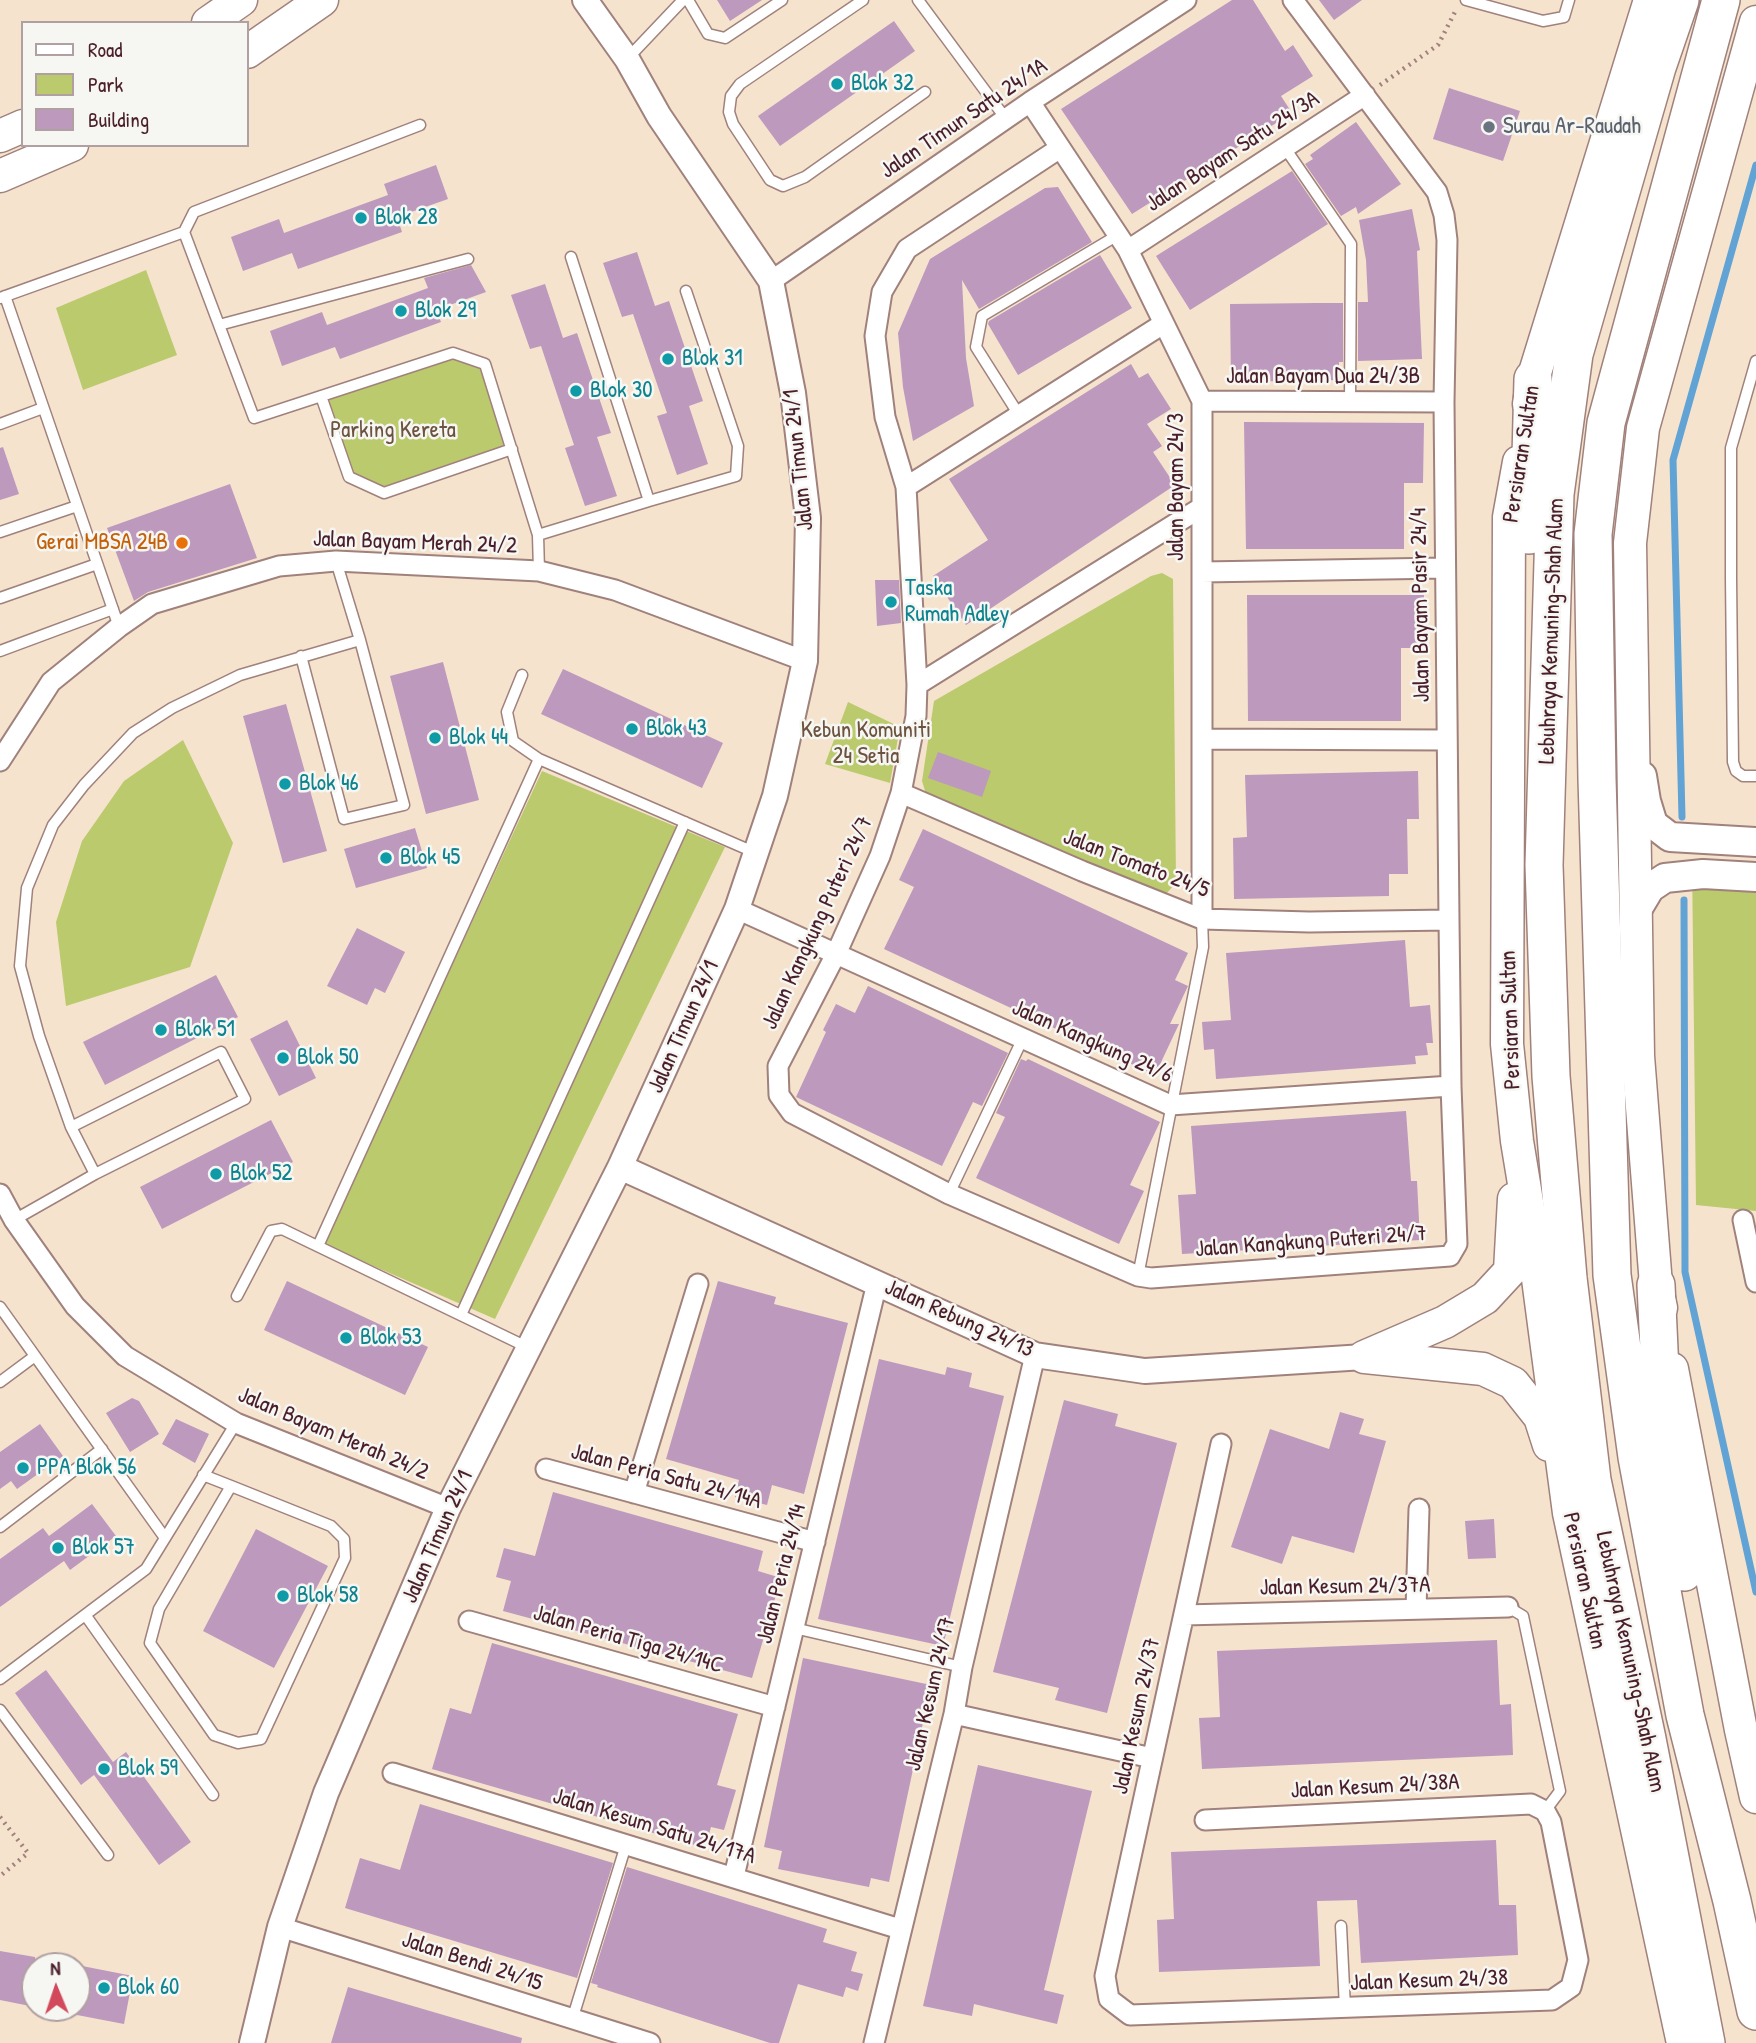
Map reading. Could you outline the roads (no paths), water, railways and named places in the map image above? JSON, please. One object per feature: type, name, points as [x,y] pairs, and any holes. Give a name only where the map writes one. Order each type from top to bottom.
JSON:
[{"type":"highway","name":"Lebuhraya Kemuning–Shah Alam","points":[[1568,1278],[1551,1076],[1544,865],[1555,494],[1574,354],[1679,0]]},
{"type":"highway","name":"Lebuhraya Kemuning–Shah Alam","points":[[1612,1275],[1593,534],[1606,423],[1721,0]]},
{"type":"highway","points":[[1533,379],[1529,528],[1530,636],[1533,734],[1544,865]]},
{"type":"highway","name":"Lebuhraya Kemuning-Shah Alam","points":[[1612,1275],[1637,1457],[1685,1715],[1732,1901],[1756,2011]]},
{"type":"highway","name":"Lebuhraya Kemuning-Shah Alam","points":[[1568,1278],[1592,1479],[1647,1739],[1706,2043]]},
{"type":"highway","points":[[1656,1285],[1664,1457],[1717,1758],[1732,1901]]},
{"type":"main road","points":[[211,21],[242,0]]},
{"type":"main road","points":[[248,51],[322,0]]},
{"type":"main road","name":"Persiaran Sultan","points":[[1650,0],[1533,379],[1509,517],[1507,1044],[1517,1141],[1569,1513],[1683,2043]]},
{"type":"main road","points":[[1756,22],[1643,428],[1630,543],[1638,1056],[1656,1285],[1756,1797]]},
{"type":"main road","points":[[0,135],[21,127]]},
{"type":"main road","points":[[0,176],[67,147]]},
{"type":"main road","points":[[1632,707],[1646,801],[1653,824],[1670,837],[1756,842]]},
{"type":"main road","points":[[1635,913],[1650,888],[1664,878],[1703,874],[1756,877]]},
{"type":"main road","points":[[1364,1357],[1445,1322],[1485,1298],[1510,1271],[1517,1141]]},
{"type":"main road","points":[[1364,1357],[1483,1369],[1513,1383],[1540,1417],[1569,1513]]},
{"type":"street","name":"Jalan Timun 24/1","points":[[252,2043],[280,1927],[326,1793],[448,1508],[620,1167],[737,909],[775,796],[805,662],[808,518],[793,393],[771,281],[659,116],[627,59],[585,0]]},
{"type":"street","name":"Jalan Timun Satu 24/1A","points":[[771,281],[1006,118],[1186,0]]},
{"type":"street","name":"Jalan Bayam Pasir 24/4","points":[[1293,0],[1437,192],[1444,215],[1447,240],[1444,402],[1451,1086],[1457,1244],[1450,1256]]},
{"type":"street","name":"Jalan Bayam Satu 24/3A","points":[[1123,243],[1285,148],[1365,95]]},
{"type":"street","name":"Jalan Bayam 24/3","points":[[1030,102],[1123,243],[1202,401],[1202,919]]},
{"type":"street","name":"Jalan Kangkung Puteri 24/7","points":[[1060,148],[907,249],[882,292],[875,336],[884,418],[906,487],[917,684],[916,716],[901,793],[880,856],[836,954],[778,1066],[779,1095],[792,1114],[949,1194],[1138,1276],[1151,1278],[1450,1256]]},
{"type":"street","points":[[906,487],[1163,324]]},
{"type":"street","name":"Jalan Bayam Dua 24/3B","points":[[1202,401],[1444,402]]},
{"type":"street","points":[[917,684],[1202,507]]},
{"type":"street","name":"Jalan Bayam Merah 24/2","points":[[0,761],[51,681],[116,618],[152,604],[279,566],[336,561],[538,571],[615,590],[805,662]]},
{"type":"street","points":[[1202,572],[1445,568]]},
{"type":"street","points":[[1202,739],[1447,740]]},
{"type":"street","name":"Jalan Tomato 24/5","points":[[901,793],[1202,919],[1309,922],[1449,920]]},
{"type":"street","name":"Jalan Kangkung 24/6","points":[[737,909],[1170,1105],[1451,1086]]},
{"type":"street","name":"Jalan Rebung 24/13","points":[[620,1167],[1035,1355],[1145,1371],[1364,1357]]},
{"type":"street","name":"Jalan Bayam Merah 24/2","points":[[0,1194],[14,1220],[75,1306],[125,1356],[236,1423],[448,1508]]},
{"type":"street","points":[[1743,1220],[1756,1282]]},
{"type":"street","name":"Jalan Peria 24/14","points":[[734,1876],[877,1283]]},
{"type":"street","points":[[634,1493],[698,1284]]},
{"type":"street","name":"Jalan Kesum 24/17","points":[[874,2043],[954,1714],[962,1667],[1035,1355]]},
{"type":"street","name":"Jalan Kesum 24/37","points":[[1109,1999],[1105,1976],[1221,1444]]},
{"type":"street","name":"Jalan Peria Satu 24/14A","points":[[546,1469],[814,1542]]},
{"type":"street","points":[[1416,1609],[1419,1508]]},
{"type":"street","name":"Jalan Kesum 24/37A","points":[[1184,1615],[1508,1607]]},
{"type":"street","name":"Jalan Peria Tiga 24/14C","points":[[469,1621],[775,1707]]},
{"type":"street","points":[[954,1714],[1153,1758]]},
{"type":"street","name":"Jalan Kesum Satu 24/17A","points":[[393,1773],[900,1929]]},
{"type":"street","name":"Jalan Kesum 24/38A","points":[[1205,1819],[1531,1804],[1545,1811]]},
{"type":"street","name":"Jalan Kesum 24/38","points":[[1109,1999],[1130,2015],[1552,2000],[1571,1987],[1578,1961],[1551,1822],[1545,1811]]},
{"type":"street","name":"Jalan Bendi 24/15","points":[[280,1927],[650,2043]]},
{"type":"lane","points":[[627,59],[685,0],[708,34],[725,38],[782,0]]},
{"type":"lane","points":[[863,0],[740,84],[731,96],[729,112],[733,124],[770,180],[783,187],[805,177],[925,92]]},
{"type":"lane","points":[[918,0],[1006,118]]},
{"type":"lane","points":[[1464,0],[1503,4],[1543,21],[1564,17],[1569,0]]},
{"type":"lane","points":[[0,651],[116,618],[2,297],[184,232],[194,212],[420,125]]},
{"type":"lane","points":[[1285,148],[1351,244],[1350,402]]},
{"type":"lane","points":[[184,232],[254,418],[453,353],[485,364],[538,535],[538,571]]},
{"type":"lane","points":[[1019,415],[976,347],[982,316],[1123,243]]},
{"type":"lane","points":[[571,257],[649,501]]},
{"type":"lane","points":[[219,325],[468,259]]},
{"type":"lane","points":[[538,535],[736,476],[738,446],[687,291]]},
{"type":"lane","points":[[1756,361],[1731,448],[1731,592],[1733,762],[1736,771],[1744,776],[1756,776]]},
{"type":"lane","points":[[321,396],[349,477],[384,493],[512,449]]},
{"type":"lane","points":[[0,424],[43,408]]},
{"type":"lane","points":[[0,532],[78,506]]},
{"type":"lane","points":[[301,656],[344,819],[404,804],[336,561]]},
{"type":"lane","points":[[0,598],[97,564]]},
{"type":"lane","points":[[95,1174],[71,1127],[39,1036],[20,966],[27,888],[53,825],[84,785],[133,733],[172,708],[240,675],[360,640]]},
{"type":"lane","points":[[522,675],[507,712],[513,741],[539,759],[756,853]]},
{"type":"lane","points":[[317,1246],[539,759]]},
{"type":"lane","points":[[461,1315],[685,822]]},
{"type":"lane","points":[[1138,1276],[1203,947],[1202,919]]},
{"type":"lane","points":[[949,1194],[1023,1038]]},
{"type":"lane","points":[[14,1220],[95,1174],[245,1099],[221,1052],[71,1127]]},
{"type":"lane","points":[[237,1296],[271,1231],[282,1229],[530,1348]]},
{"type":"lane","points":[[0,1307],[165,1538]]},
{"type":"lane","points":[[0,1382],[35,1356]]},
{"type":"lane","points":[[0,1679],[146,1569],[236,1423]]},
{"type":"lane","points":[[0,1527],[102,1449]]},
{"type":"lane","points":[[203,1475],[231,1486],[331,1526],[344,1539],[345,1559],[261,1739],[238,1743],[214,1735],[150,1643],[159,1609],[231,1486]]},
{"type":"lane","points":[[1508,1607],[1523,1616],[1560,1791],[1545,1811]]},
{"type":"lane","points":[[86,1616],[213,1796]]},
{"type":"lane","points":[[794,1628],[962,1667]]},
{"type":"lane","points":[[0,1710],[108,1855]]},
{"type":"lane","points":[[572,2020],[626,1845]]},
{"type":"lane","points":[[1341,1926],[1345,2008]]},
{"type":"waterway","points":[[1682,817],[1673,460],[1756,165]]},
{"type":"waterway","points":[[1684,900],[1685,1272],[1756,1592]]},
{"type":"place","name":"Blok 32","points":[[837,84]]},
{"type":"place","name":"Surau Ar-Raudah","points":[[1489,127]]},
{"type":"place","name":"Blok 28","points":[[361,218]]},
{"type":"place","name":"Blok 29","points":[[401,311]]},
{"type":"place","name":"Blok 31","points":[[668,359]]},
{"type":"place","name":"Blok 30","points":[[576,391]]},
{"type":"place","name":"Gerai MBSA 24B","points":[[182,543]]},
{"type":"place","name":"Taska Rumah Adley","points":[[891,602]]},
{"type":"place","name":"Blok 43","points":[[632,729]]},
{"type":"place","name":"Blok 44","points":[[435,738]]},
{"type":"place","name":"Blok 46","points":[[285,784]]},
{"type":"place","name":"Blok 45","points":[[386,858]]},
{"type":"place","name":"Blok 51","points":[[161,1030]]},
{"type":"place","name":"Blok 50","points":[[283,1058]]},
{"type":"place","name":"Blok 52","points":[[216,1174]]},
{"type":"place","name":"Blok 53","points":[[346,1338]]},
{"type":"place","name":"PPA Blok 56","points":[[23,1468]]},
{"type":"place","name":"Blok 57","points":[[58,1548]]},
{"type":"place","name":"Blok 58","points":[[283,1596]]},
{"type":"place","name":"Blok 59","points":[[104,1769]]},
{"type":"place","name":"Blok 60","points":[[104,1988]]},
{"type":"park label","name":"Parking Kereta","points":[[393,431]]},
{"type":"park label","name":"Kebun Komuniti 24 Setia","points":[[866,744]]}]
